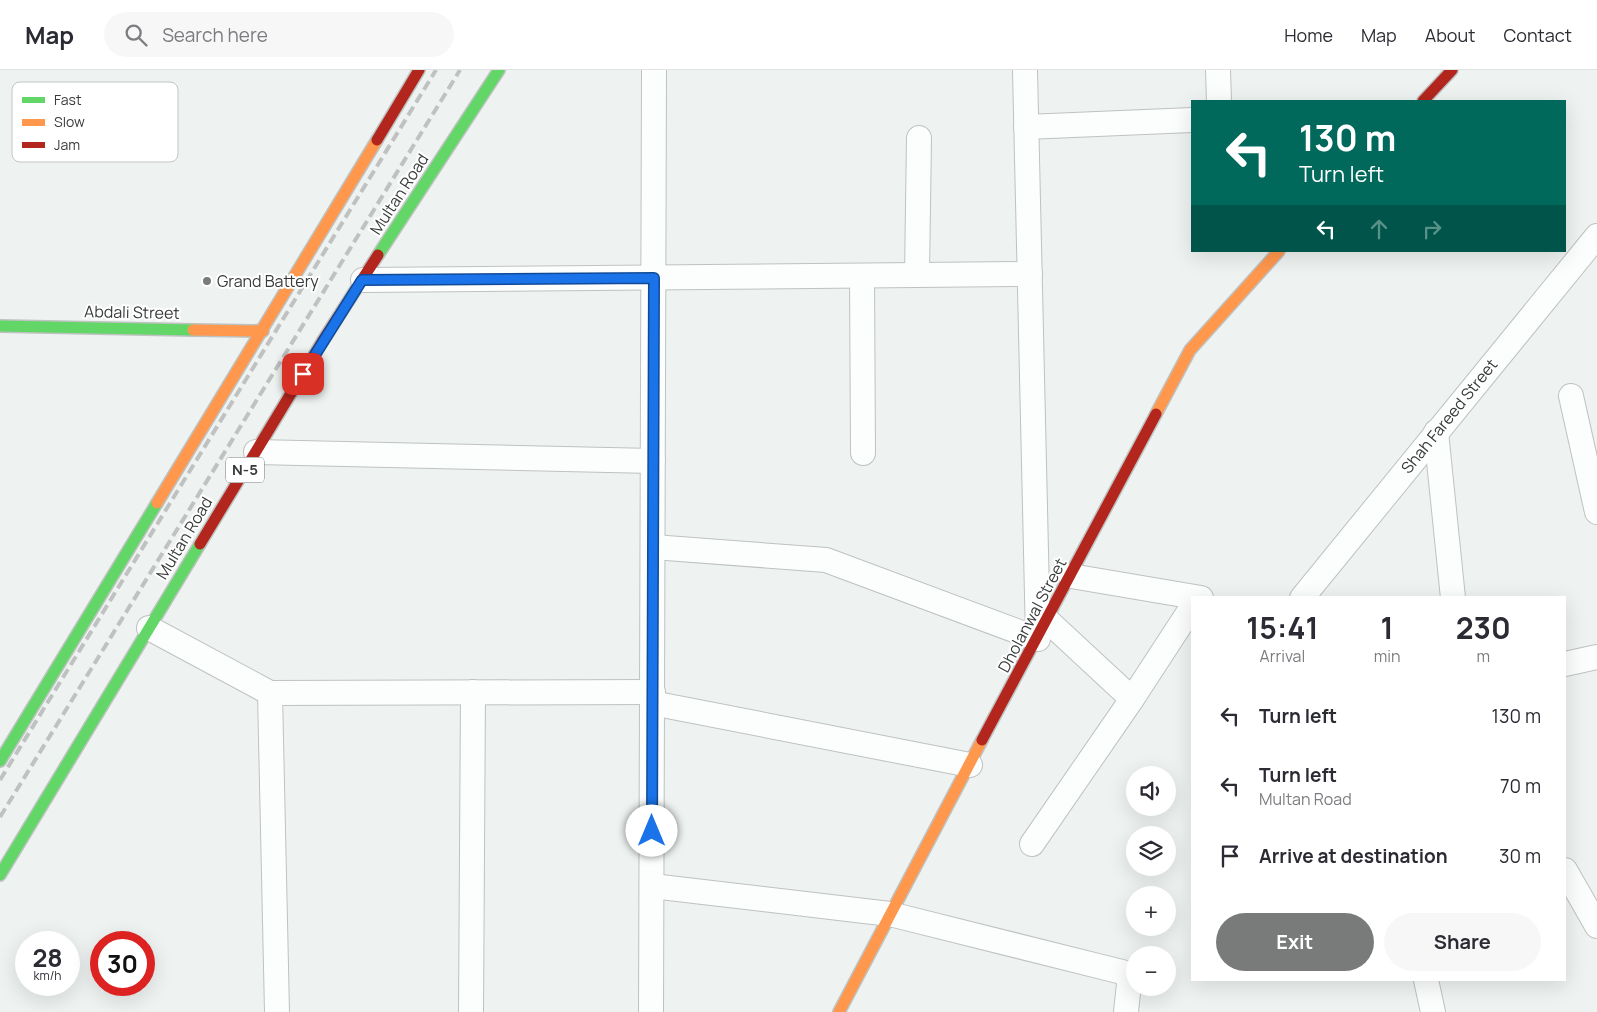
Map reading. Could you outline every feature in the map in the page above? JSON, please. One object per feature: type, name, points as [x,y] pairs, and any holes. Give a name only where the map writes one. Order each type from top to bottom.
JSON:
[{"type":"main road","points":[[0,761],[263,331],[419,70]]},
{"type":"main road","name":"Multan Road","points":[[0,875],[362,280],[499,70]]},
{"type":"main road","points":[[1423,100],[1445,74]]},
{"type":"main road","name":"Dholanwal Street","points":[[839,1012],[1190,350],[1278,252]]},
{"type":"main road","name":"Abdali Street","points":[[0,326],[263,331]]},
{"type":"street","points":[[651,1012],[654,70]]},
{"type":"street","points":[[1025,70],[1030,274],[1043,630]]},
{"type":"street","points":[[1218,70],[1219,100]]},
{"type":"street","points":[[1026,127],[1191,120]]},
{"type":"street","points":[[917,275],[918,138]]},
{"type":"street","name":"Shah Fareed Street","points":[[1304,596],[1597,236]]},
{"type":"street","points":[[362,280],[1030,274]]},
{"type":"street","points":[[862,276],[863,453]]},
{"type":"street","points":[[1571,396],[1597,512]]},
{"type":"street","points":[[1436,432],[1454,596]]},
{"type":"street","points":[[256,452],[653,461]]},
{"type":"street","points":[[653,547],[826,560],[1043,630],[1132,699]]},
{"type":"street","points":[[1071,576],[1194,596]]},
{"type":"street","points":[[1032,844],[1132,699],[1191,609]]},
{"type":"street","points":[[149,628],[270,693],[473,692],[652,697],[970,765]]},
{"type":"street","points":[[1566,664],[1597,657]]},
{"type":"street","points":[[471,1012],[473,692]]},
{"type":"street","points":[[270,693],[277,1012]]},
{"type":"street","points":[[1566,872],[1597,926]]},
{"type":"street","points":[[652,886],[890,914],[1130,974],[1126,1012]]},
{"type":"street","points":[[1426,981],[1433,1012]]},
{"type":"railway","points":[[0,780],[436,70]]},
{"type":"railway","points":[[0,817],[460,70]]},
{"type":"traffic: fast","points":[[378,255],[499,70]]},
{"type":"traffic: fast","points":[[0,326],[193,330]]},
{"type":"traffic: fast","points":[[0,761],[157,503]]},
{"type":"traffic: fast","points":[[0,875],[200,544]]},
{"type":"traffic: slow","points":[[157,503],[377,140]]},
{"type":"traffic: slow","points":[[1156,414],[1190,350],[1278,252]]},
{"type":"traffic: slow","points":[[193,330],[263,331]]},
{"type":"traffic: slow","points":[[839,1012],[982,740]]},
{"type":"traffic: jam","points":[[377,140],[419,70]]},
{"type":"traffic: jam","points":[[1424,100],[1452,70]]},
{"type":"traffic: jam","points":[[200,544],[322,342],[378,255]]},
{"type":"traffic: jam","points":[[982,740],[1156,414]]},
{"type":"place","name":"Grand Battery","points":[[207,281]]},
{"type":"route","points":[[303,374],[362,280],[654,278],[652,831]]}]
